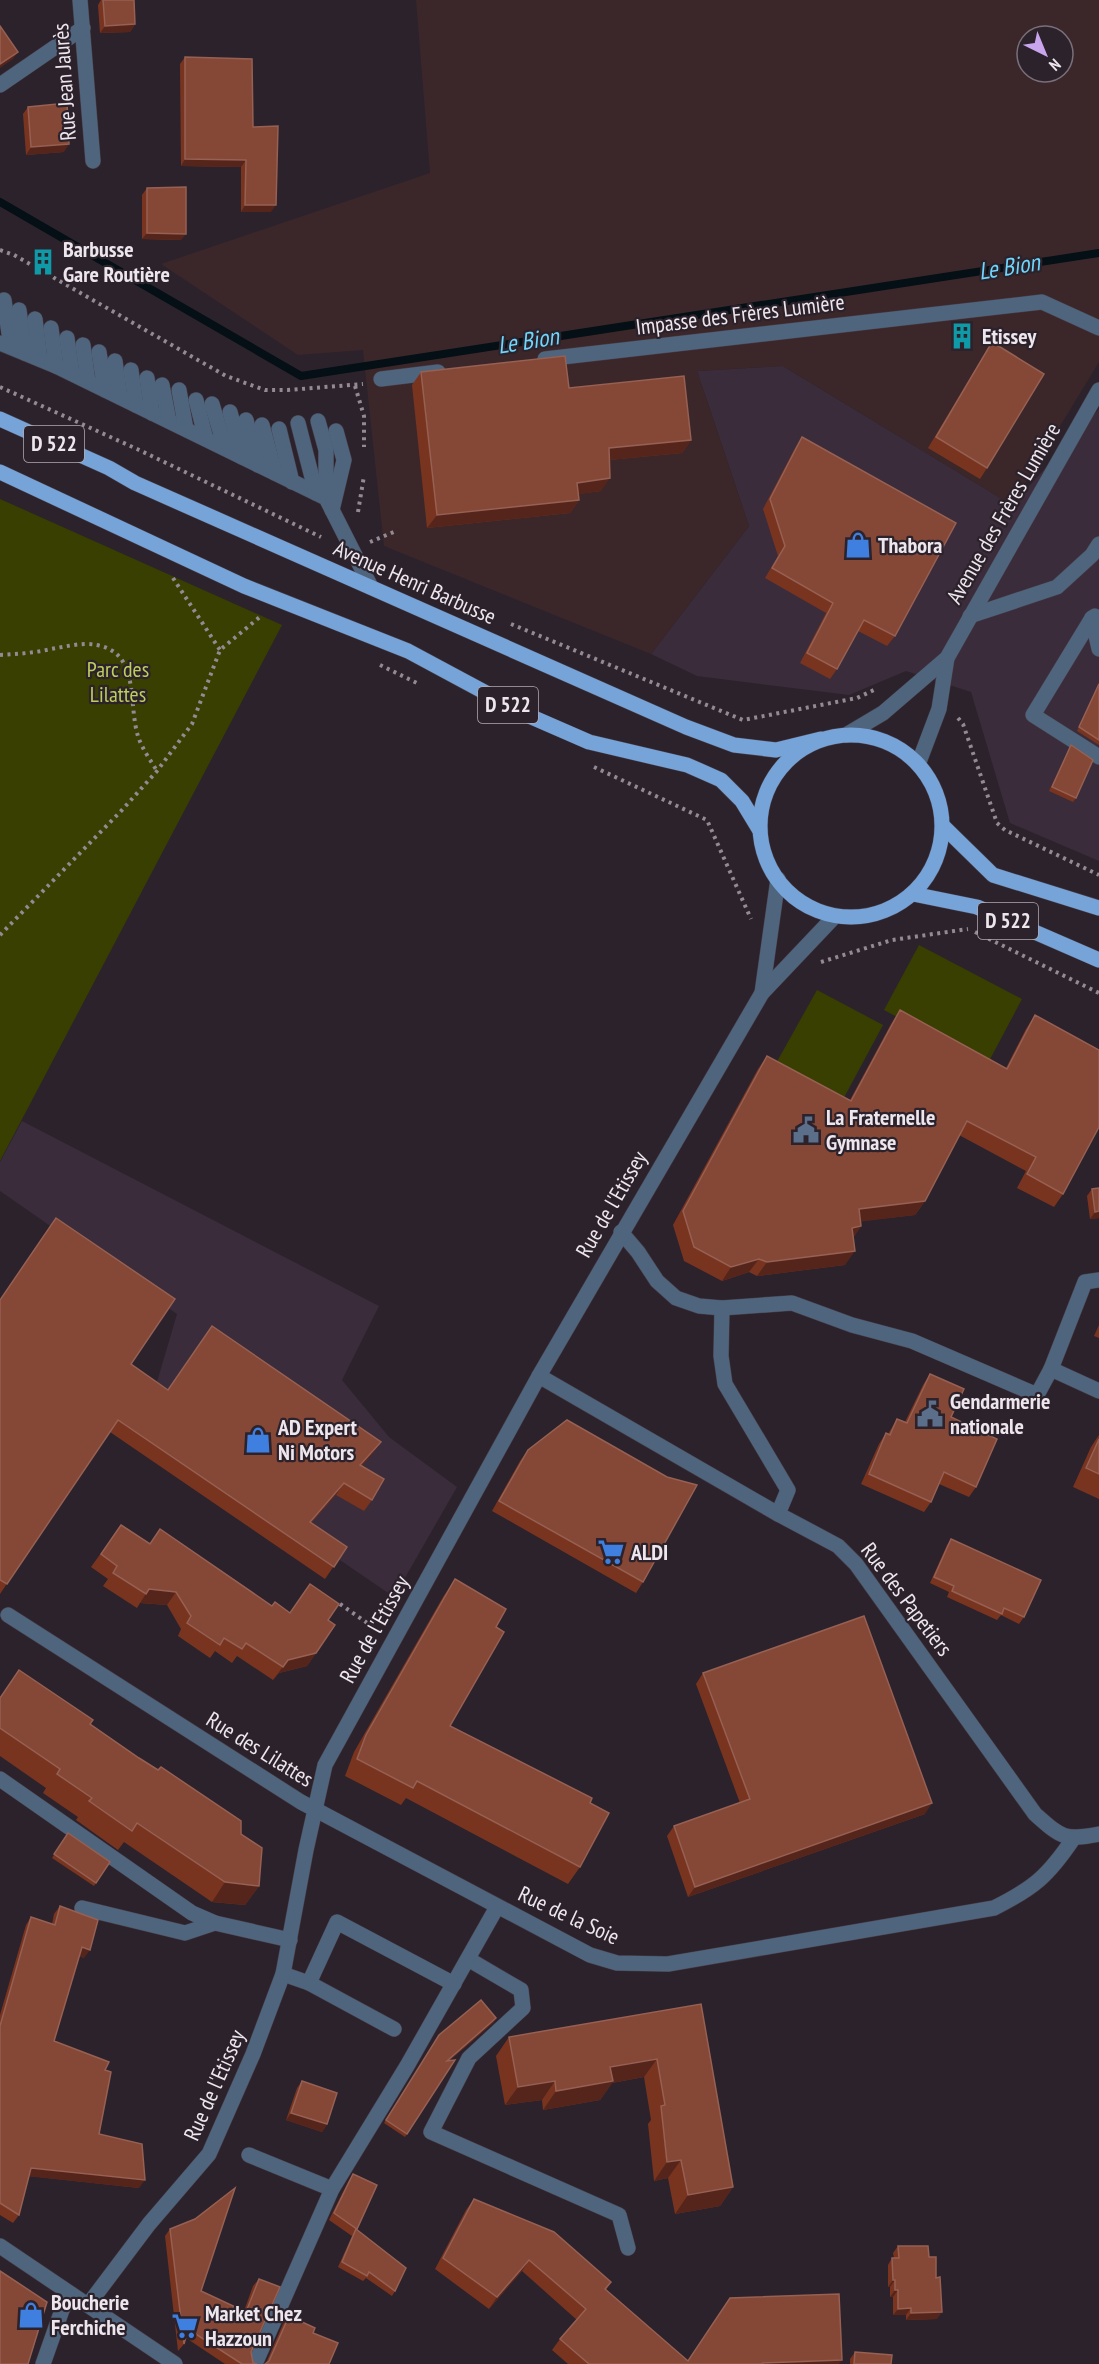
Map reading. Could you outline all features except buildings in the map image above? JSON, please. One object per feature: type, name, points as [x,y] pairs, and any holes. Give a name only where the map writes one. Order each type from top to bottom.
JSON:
[{"type":"main road","name":"Avenue Henri Barbusse","points":[[0,419],[109,468],[135,483],[686,727],[734,745],[776,750],[821,738]]},
{"type":"main road","name":"D 522","points":[[0,472],[244,586],[408,651],[527,715],[589,742],[687,765],[721,780],[742,801],[759,829]]},
{"type":"main road","points":[[857,734],[890,742],[919,762],[936,788],[944,827],[936,863],[913,894],[870,916],[835,916],[812,909],[785,890],[766,861],[759,829],[766,791],[787,759],[821,738],[857,734]]},
{"type":"main road","name":"D 522","points":[[944,827],[993,876],[1099,908]]},
{"type":"main road","name":"D 522","points":[[913,894],[976,907],[1099,960]]},
{"type":"street","name":"Rue Jean Jaurès","points":[[80,0],[93,161]]},
{"type":"street","points":[[0,85],[83,28]]},
{"type":"street","points":[[4,300],[12,347]]},
{"type":"street","name":"Impasse des Frères Lumière","points":[[530,361],[1042,302],[1099,328]]},
{"type":"street","points":[[12,347],[19,310]]},
{"type":"street","points":[[35,319],[40,359]]},
{"type":"street","points":[[51,328],[56,366]]},
{"type":"street","points":[[67,338],[72,374]]},
{"type":"street","points":[[83,345],[88,381]]},
{"type":"street","points":[[12,347],[88,381],[325,500]]},
{"type":"street","points":[[99,352],[105,390]]},
{"type":"street","points":[[115,361],[120,397]]},
{"type":"street","points":[[131,370],[136,405]]},
{"type":"street","points":[[381,380],[450,371]]},
{"type":"street","points":[[147,378],[152,413]]},
{"type":"street","points":[[162,385],[169,421]]},
{"type":"street","points":[[178,390],[186,429]]},
{"type":"street","name":"Avenue des Frères Lumière","points":[[919,762],[939,709],[947,658],[1099,390]]},
{"type":"street","points":[[196,400],[206,439]]},
{"type":"street","points":[[212,404],[225,448]]},
{"type":"street","points":[[230,412],[242,457]]},
{"type":"street","points":[[246,420],[258,465]]},
{"type":"street","points":[[318,421],[326,450],[325,500]]},
{"type":"street","points":[[298,423],[325,500],[371,587]]},
{"type":"street","points":[[262,425],[275,473]]},
{"type":"street","points":[[279,429],[292,482]]},
{"type":"street","points":[[325,500],[344,459],[336,431]]},
{"type":"street","points":[[970,616],[1057,587],[1092,555],[1099,544]]},
{"type":"street","points":[[1096,615],[1099,649]]},
{"type":"street","points":[[1096,615],[1033,716],[1099,757]]},
{"type":"street","name":"Avenue des Frères Lumière","points":[[846,735],[882,713],[947,658]]},
{"type":"street","name":"Rue de l'Etissey","points":[[762,993],[778,879]]},
{"type":"street","name":"Rue de l'Etissey","points":[[88,2305],[149,2224],[209,2154],[253,2054],[283,1974],[325,1765],[539,1376],[762,993],[835,916]]},
{"type":"street","points":[[621,1232],[664,1290],[676,1298],[699,1306],[722,1308],[792,1303],[852,1325],[912,1341],[1037,1395],[1051,1369],[1085,1282],[1099,1280]]},
{"type":"street","points":[[722,1308],[721,1356],[725,1384],[788,1490],[778,1514]]},
{"type":"street","points":[[1051,1369],[1099,1391]]},
{"type":"street","name":"Rue des Papetiers","points":[[539,1376],[778,1514],[838,1546],[856,1564],[1035,1814],[1054,1831],[1073,1839]]},
{"type":"street","name":"Rue des Lilattes","points":[[3,1617],[316,1810],[496,1907]]},
{"type":"street","points":[[0,1779],[192,1913],[215,1923],[290,1941]]},
{"type":"street","points":[[1073,1839],[1099,1834]]},
{"type":"street","name":"Rue de la Soie","points":[[255,2364],[332,2189],[407,2066],[496,1907],[590,1955],[618,1963],[668,1964],[994,1908],[1025,1892],[1054,1867],[1073,1839]]},
{"type":"street","points":[[82,1908],[185,1933],[215,1923]]},
{"type":"street","points":[[309,1983],[337,1922],[454,1984]]},
{"type":"street","points":[[468,1959],[521,1990],[523,2008],[469,2058],[431,2132],[619,2215],[628,2248]]},
{"type":"street","points":[[283,1974],[309,1983],[394,2029]]},
{"type":"street","points":[[249,2155],[332,2189]]},
{"type":"street","points":[[0,2246],[175,2364]]},
{"type":"street","points":[[43,2364],[62,2310],[71,2294]]},
{"type":"path","points":[[0,250],[14,255],[226,376],[264,390],[355,386],[381,380]]},
{"type":"path","points":[[0,387],[137,449],[354,553],[364,545],[396,531]]},
{"type":"path","points":[[168,568],[220,650]]},
{"type":"path","points":[[0,934],[122,810],[157,771],[192,724],[220,650],[267,612]]},
{"type":"path","points":[[501,619],[743,720],[857,698],[890,681],[903,694]]},
{"type":"path","points":[[0,655],[24,654],[68,645],[90,644],[105,648],[119,657],[129,671],[139,738],[157,771]]},
{"type":"path","points":[[374,662],[427,688]]},
{"type":"path","points":[[939,709],[951,711],[963,724],[997,823],[1005,830],[1099,874]]},
{"type":"path","points":[[588,764],[707,820],[757,933],[768,940]]},
{"type":"path","points":[[795,956],[811,965],[892,940],[968,928],[1099,993]]},
{"type":"path","points":[[340,1604],[393,1642]]},
{"type":"shaded area","points":[[416,0],[1099,0],[1099,362],[1012,505],[783,366],[697,371],[749,526],[651,654],[384,546],[363,350],[298,355],[161,264],[430,173]]},
{"type":"shaded area","points":[[783,366],[1012,505],[1099,409],[1099,861],[1010,823],[971,692],[906,671],[849,695],[697,676],[651,654],[749,526],[697,371]]},
{"type":"shaded area","points":[[22,1121],[379,1306],[342,1380],[389,1437],[457,1487],[394,1597],[144,1426],[177,1314],[0,1191],[0,1162]]},
{"type":"green space","name":"Parc des Lilattes","points":[[0,499],[282,625],[0,1161]]},
{"type":"green space","points":[[919,945],[1022,999],[987,1065],[884,1010]]},
{"type":"green space","points":[[817,990],[883,1025],[840,1105],[774,1067]]},
{"type":"waterway","name":"Le Bion","points":[[0,202],[301,376],[1099,253]]},
{"type":"place","name":"Barbusse Gare Routière","points":[[43,262]]},
{"type":"place","name":"Etissey","points":[[962,336]]},
{"type":"place","name":"Thabora","points":[[858,545]]},
{"type":"place","name":"La Fraternelle Gymnase","points":[[806,1130]]},
{"type":"place","name":"Gendarmerie nationale","points":[[930,1414]]},
{"type":"place","name":"AD Expert Ni Motors","points":[[258,1440]]},
{"type":"place","name":"ALDI","points":[[611,1552]]},
{"type":"place","name":"Boucherie Ferchiche","points":[[31,2315]]},
{"type":"place","name":"Market Chez Hazzoun","points":[[185,2326]]}]
